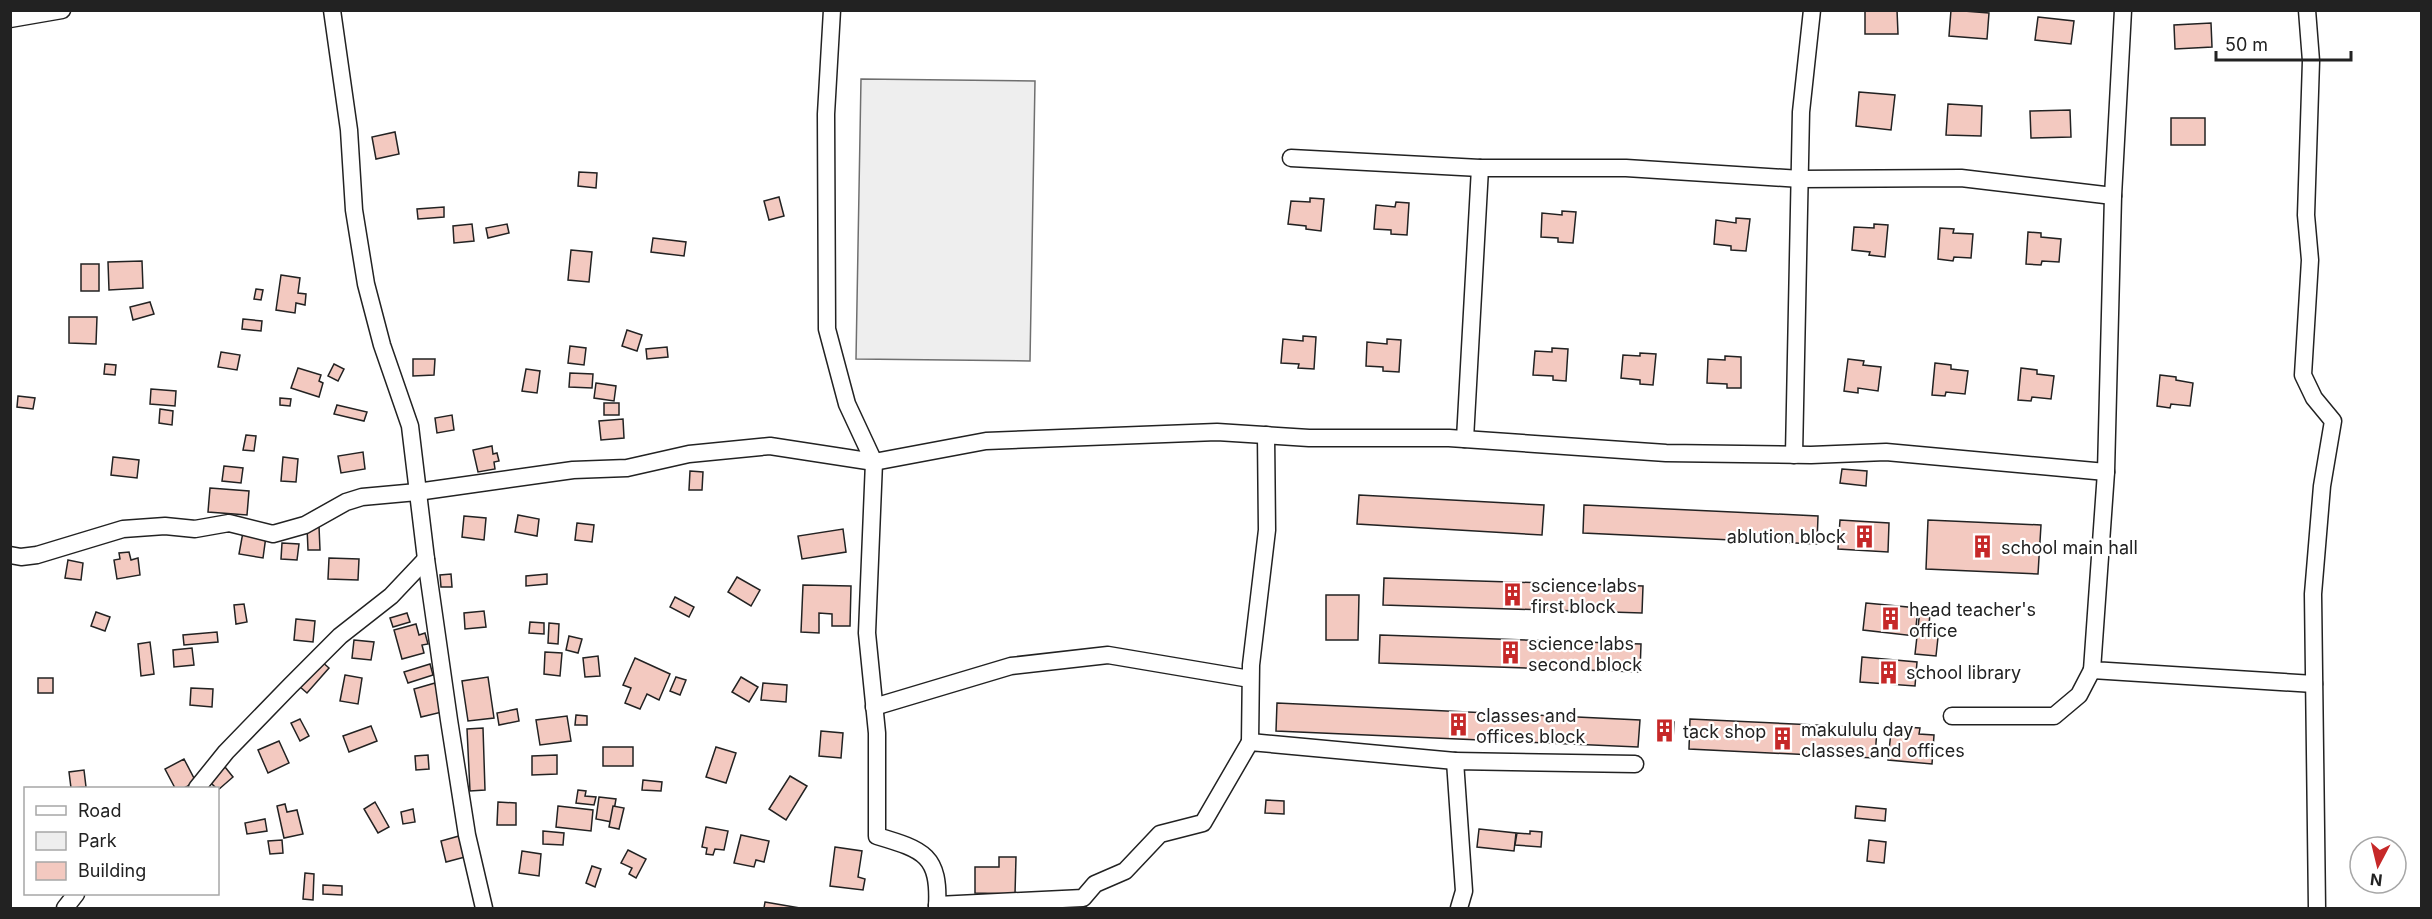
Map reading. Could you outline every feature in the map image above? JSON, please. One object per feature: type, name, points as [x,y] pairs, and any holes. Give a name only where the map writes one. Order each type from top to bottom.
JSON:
[{"type":"street","points":[[10,19],[62,10]]},
{"type":"street","points":[[332,10],[348,130],[354,210],[366,284],[382,345],[410,426],[426,559],[467,834],[484,909]]},
{"type":"street","points":[[832,10],[826,114],[827,329],[847,404],[874,462],[867,633],[877,733],[877,836],[908,845],[927,857],[937,875],[937,907],[1083,898],[1095,884],[1125,871],[1160,834],[1203,823],[1250,742],[1251,679],[1267,530],[1266,435]]},
{"type":"street","points":[[1794,455],[1801,112],[1812,10]]},
{"type":"street","points":[[1952,716],[2055,716],[2079,695],[2092,670],[2106,472],[2113,196],[2122,10]]},
{"type":"street","points":[[2307,10],[2311,61],[2306,215],[2310,260],[2303,375],[2314,398],[2333,421],[2322,486],[2313,594],[2317,909]]},
{"type":"street","points":[[1291,158],[1479,168],[1626,168],[1801,179],[1961,178],[2113,196]]},
{"type":"street","points":[[1465,439],[1479,168]]},
{"type":"street","points":[[10,555],[21,557],[37,555],[123,529],[165,526],[195,529],[229,523],[273,534],[305,525],[346,502],[362,496],[417,492],[573,470],[627,468],[689,454],[770,446],[874,462],[986,441],[1217,432],[1465,439],[1666,453],[1794,455],[1886,452],[2106,472]]},
{"type":"street","points":[[199,787],[226,752],[299,677],[340,636],[391,596],[426,559]]},
{"type":"street","points":[[874,707],[1011,666],[1108,655],[1251,679]]},
{"type":"street","points":[[2092,670],[2314,684]]},
{"type":"street","points":[[1250,742],[1455,760],[1635,764]]},
{"type":"street","points":[[1455,760],[1464,891],[1459,909]]},
{"type":"street","points":[[65,909],[75,895]]},
{"type":"green space","points":[[861,79],[1035,81],[1030,361],[856,359]]},
{"type":"building","points":[[1865,10],[1897,10],[1898,34],[1865,34]]},
{"type":"building","points":[[1951,10],[1989,13],[1987,39],[1949,36]]},
{"type":"building","points":[[2038,17],[2074,21],[2071,44],[2035,40]]},
{"type":"building","points":[[2211,23],[2212,47],[2175,49],[2174,25]]},
{"type":"building","points":[[1859,92],[1895,95],[1891,130],[1856,126]]},
{"type":"building","points":[[1948,104],[1982,106],[1981,136],[1946,135]]},
{"type":"building","points":[[2070,110],[2071,137],[2031,138],[2030,111]]},
{"type":"building","points":[[2171,118],[2205,118],[2205,145],[2171,145]]},
{"type":"building","points":[[395,132],[399,154],[376,159],[372,137]]},
{"type":"building","points":[[579,172],[597,173],[596,188],[578,186]]},
{"type":"building","points":[[779,197],[784,216],[769,220],[764,201]]},
{"type":"building","points":[[1310,198],[1324,199],[1321,231],[1288,224],[1291,201],[1310,202]]},
{"type":"building","points":[[1396,202],[1409,203],[1407,235],[1391,234],[1391,230],[1374,229],[1376,205],[1395,207]]},
{"type":"building","points":[[444,207],[444,217],[418,219],[417,209]]},
{"type":"building","points":[[1562,211],[1576,212],[1573,243],[1558,242],[1558,238],[1541,237],[1542,213],[1562,215]]},
{"type":"building","points":[[1736,218],[1750,219],[1746,251],[1731,250],[1731,246],[1714,244],[1716,220],[1736,223]]},
{"type":"building","points":[[472,224],[474,241],[454,243],[453,226]]},
{"type":"building","points":[[507,224],[509,233],[488,238],[486,228]]},
{"type":"building","points":[[1874,224],[1888,225],[1885,257],[1852,250],[1854,227],[1874,228]]},
{"type":"building","points":[[1940,228],[1954,229],[1953,233],[1973,234],[1971,258],[1954,257],[1953,261],[1938,259]]},
{"type":"building","points":[[2028,232],[2041,233],[2041,237],[2061,239],[2059,262],[2042,261],[2041,265],[2026,264]]},
{"type":"building","points":[[653,238],[686,242],[684,256],[651,252]]},
{"type":"building","points":[[571,250],[592,252],[589,282],[568,280]]},
{"type":"building","points":[[142,261],[143,288],[109,290],[108,262]]},
{"type":"building","points":[[81,264],[99,264],[99,291],[81,291]]},
{"type":"building","points":[[281,275],[300,278],[298,293],[306,294],[305,305],[296,303],[295,313],[276,310]]},
{"type":"building","points":[[256,289],[263,290],[261,300],[254,299]]},
{"type":"building","points":[[150,302],[154,314],[133,320],[130,307]]},
{"type":"building","points":[[69,317],[97,317],[96,344],[69,343]]},
{"type":"building","points":[[243,319],[262,321],[261,331],[242,329]]},
{"type":"building","points":[[627,330],[642,335],[637,351],[622,346]]},
{"type":"building","points":[[1303,336],[1316,337],[1314,369],[1298,368],[1299,364],[1281,363],[1283,339],[1303,341]]},
{"type":"building","points":[[1387,339],[1401,340],[1399,372],[1383,371],[1383,367],[1366,366],[1367,342],[1387,344]]},
{"type":"building","points":[[570,346],[586,348],[584,365],[568,363]]},
{"type":"building","points":[[667,347],[668,357],[647,359],[646,349]]},
{"type":"building","points":[[1552,348],[1568,349],[1566,381],[1553,380],[1553,376],[1533,375],[1535,351],[1552,352]]},
{"type":"building","points":[[221,352],[240,355],[237,370],[218,367]]},
{"type":"building","points":[[1640,353],[1656,354],[1653,385],[1640,384],[1640,380],[1621,378],[1623,355],[1640,356]]},
{"type":"building","points":[[1725,356],[1741,357],[1741,388],[1727,388],[1727,384],[1707,383],[1708,359],[1725,360]]},
{"type":"building","points":[[413,359],[435,359],[434,375],[413,376]]},
{"type":"building","points":[[1848,359],[1864,361],[1863,365],[1881,367],[1878,391],[1858,388],[1858,393],[1844,391]]},
{"type":"building","points":[[1935,363],[1951,365],[1951,369],[1968,371],[1965,394],[1946,392],[1945,396],[1932,395]]},
{"type":"building","points":[[105,364],[116,365],[115,375],[104,374]]},
{"type":"building","points":[[334,364],[344,369],[338,381],[328,376]]},
{"type":"building","points":[[298,368],[321,375],[319,381],[323,383],[319,397],[291,388]]},
{"type":"building","points":[[2021,368],[2037,370],[2037,374],[2054,376],[2051,399],[2032,397],[2031,401],[2018,400]]},
{"type":"building","points":[[526,369],[540,371],[537,393],[522,391]]},
{"type":"building","points":[[570,373],[593,374],[592,388],[569,387]]},
{"type":"building","points":[[2160,375],[2176,377],[2176,380],[2193,383],[2190,406],[2171,404],[2170,408],[2157,406]]},
{"type":"building","points":[[596,383],[616,386],[614,401],[594,398]]},
{"type":"building","points":[[151,389],[176,391],[175,406],[150,404]]},
{"type":"building","points":[[18,396],[35,398],[33,409],[17,407]]},
{"type":"building","points":[[280,398],[291,399],[290,406],[280,405]]},
{"type":"building","points":[[604,403],[619,403],[619,415],[604,415]]},
{"type":"building","points":[[337,405],[367,412],[364,421],[334,414]]},
{"type":"building","points":[[160,409],[173,411],[172,425],[159,423]]},
{"type":"building","points":[[452,415],[454,430],[437,433],[435,418]]},
{"type":"building","points":[[623,419],[624,438],[601,440],[599,421]]},
{"type":"building","points":[[246,435],[256,436],[254,451],[243,450]]},
{"type":"building","points":[[492,446],[493,454],[497,453],[499,461],[494,462],[495,469],[478,472],[473,450]]},
{"type":"building","points":[[363,452],[365,469],[341,473],[338,456]]},
{"type":"building","points":[[113,457],[139,460],[137,478],[111,475]]},
{"type":"building","points":[[283,457],[298,459],[296,482],[281,481]]},
{"type":"building","points":[[224,466],[243,468],[241,483],[222,481]]},
{"type":"building","points":[[1842,469],[1867,471],[1866,486],[1840,483]]},
{"type":"building","points":[[690,471],[703,472],[702,490],[689,490]]},
{"type":"building","points":[[210,488],[249,491],[247,515],[208,512]]},
{"type":"building","points":[[1359,495],[1544,505],[1542,535],[1357,524]]},
{"type":"building","points":[[1584,505],[1818,516],[1817,544],[1583,533]]},
{"type":"building","points":[[518,515],[539,519],[537,536],[515,532]]},
{"type":"building","points":[[464,516],[486,518],[484,540],[462,537]]},
{"type":"building","name":"ablution block","points":[[1840,520],[1889,523],[1888,552],[1838,549]]},
{"type":"building","name":"school main hall","points":[[1928,520],[2041,525],[2038,574],[1926,569]]},
{"type":"building","points":[[577,523],[594,525],[592,542],[575,540]]},
{"type":"building","points":[[319,526],[320,550],[308,550],[307,527]]},
{"type":"building","points":[[843,529],[846,552],[802,559],[798,536]]},
{"type":"building","points":[[243,532],[266,536],[263,558],[239,554]]},
{"type":"building","points":[[282,543],[299,544],[297,560],[281,559]]},
{"type":"building","points":[[129,552],[131,560],[138,558],[140,575],[117,579],[114,560],[120,559],[119,553]]},
{"type":"building","points":[[329,558],[359,559],[358,580],[328,579]]},
{"type":"building","points":[[68,560],[83,563],[81,580],[65,578]]},
{"type":"building","points":[[451,574],[452,587],[441,587],[440,575]]},
{"type":"building","points":[[547,574],[547,584],[526,586],[526,576]]},
{"type":"building","points":[[737,577],[760,590],[751,606],[728,592]]},
{"type":"building","name":"science labs first block","points":[[1384,578],[1643,586],[1642,613],[1383,605]]},
{"type":"building","points":[[803,585],[851,586],[850,626],[832,626],[832,614],[819,613],[819,633],[801,632]]},
{"type":"building","points":[[1326,595],[1359,595],[1358,640],[1326,640]]},
{"type":"building","points":[[675,597],[694,607],[689,617],[670,607]]},
{"type":"building","name":"head teacher's office","points":[[1866,603],[1918,608],[1915,636],[1863,630]]},
{"type":"building","points":[[244,604],[247,622],[236,624],[234,605]]},
{"type":"building","points":[[1920,610],[1930,611],[1929,627],[1939,628],[1936,656],[1915,654]]},
{"type":"building","points":[[484,611],[486,627],[465,629],[464,613]]},
{"type":"building","points":[[96,612],[110,617],[105,631],[91,626]]},
{"type":"building","points":[[407,613],[410,622],[393,627],[390,618]]},
{"type":"building","points":[[296,619],[315,621],[313,642],[294,640]]},
{"type":"building","points":[[530,622],[544,623],[544,634],[529,633]]},
{"type":"building","points":[[549,623],[559,624],[558,644],[548,643]]},
{"type":"building","points":[[416,624],[419,635],[425,633],[428,644],[422,645],[424,653],[402,659],[394,630]]},
{"type":"building","points":[[217,632],[218,642],[184,645],[183,635]]},
{"type":"building","name":"science labs second block","points":[[1380,635],[1641,644],[1640,672],[1379,663]]},
{"type":"building","points":[[569,636],[582,639],[578,653],[566,650]]},
{"type":"building","points":[[354,640],[374,642],[371,660],[352,658]]},
{"type":"building","points":[[150,642],[154,674],[141,676],[138,644]]},
{"type":"building","points":[[192,648],[194,665],[174,667],[173,650]]},
{"type":"building","points":[[545,652],[562,653],[560,676],[544,674]]},
{"type":"building","points":[[598,656],[600,676],[585,677],[583,658]]},
{"type":"building","name":"school library","points":[[1862,657],[1917,662],[1915,686],[1860,682]]},
{"type":"building","points":[[635,658],[670,674],[659,700],[647,694],[640,709],[625,703],[631,688],[623,685]]},
{"type":"building","points":[[321,661],[329,668],[307,693],[299,686]]},
{"type":"building","points":[[430,664],[433,675],[408,683],[404,672]]},
{"type":"building","points":[[345,675],[362,678],[358,704],[340,701]]},
{"type":"building","points":[[488,677],[494,718],[468,721],[462,681]]},
{"type":"building","points":[[676,677],[686,680],[680,695],[670,691]]},
{"type":"building","points":[[741,677],[758,687],[749,702],[732,692]]},
{"type":"building","points":[[38,678],[53,678],[53,693],[38,693]]},
{"type":"building","points":[[435,683],[442,712],[421,717],[414,689]]},
{"type":"building","points":[[763,683],[787,685],[786,702],[761,700]]},
{"type":"building","points":[[191,688],[213,689],[212,707],[190,705]]},
{"type":"building","name":"classes and offices block","points":[[1277,703],[1640,720],[1638,747],[1276,731]]},
{"type":"building","points":[[517,709],[519,721],[499,725],[497,713]]},
{"type":"building","points":[[576,715],[587,716],[587,725],[575,725]]},
{"type":"building","points":[[567,716],[571,741],[540,745],[536,720]]},
{"type":"building","points":[[300,719],[309,736],[300,741],[291,723]]},
{"type":"building","name":"makululu day classes and offices","points":[[1690,719],[1877,728],[1875,758],[1689,749]]},
{"type":"building","name":"tack shop","points":[[1657,721],[1674,722],[1673,740],[1656,740]]},
{"type":"building","points":[[371,726],[377,741],[349,752],[343,736]]},
{"type":"building","points":[[1904,727],[1920,728],[1919,734],[1934,735],[1932,764],[1888,760],[1891,732],[1904,733]]},
{"type":"building","points":[[483,728],[485,790],[470,791],[467,729]]},
{"type":"building","points":[[821,731],[843,733],[841,758],[819,756]]},
{"type":"building","points":[[279,741],[289,763],[268,773],[258,750]]},
{"type":"building","points":[[603,747],[633,747],[633,766],[603,766]]},
{"type":"building","points":[[716,747],[736,753],[726,783],[706,777]]},
{"type":"building","points":[[428,755],[429,769],[416,770],[415,756]]},
{"type":"building","points":[[557,755],[557,774],[532,775],[532,756]]},
{"type":"building","points":[[184,759],[196,782],[186,787],[174,787],[165,769]]},
{"type":"building","points":[[225,767],[233,777],[219,789],[209,781]]},
{"type":"building","points":[[84,770],[86,787],[71,787],[69,772]]},
{"type":"building","points":[[790,776],[807,786],[786,820],[769,809]]},
{"type":"building","points":[[643,780],[662,782],[661,791],[642,790]]},
{"type":"building","points":[[578,790],[586,791],[585,796],[596,797],[594,805],[576,803]]},
{"type":"building","points":[[599,797],[616,799],[612,822],[596,819]]},
{"type":"building","points":[[1266,800],[1284,801],[1284,814],[1265,813]]},
{"type":"building","points":[[375,802],[389,827],[378,833],[364,809]]},
{"type":"building","points":[[498,802],[516,803],[516,825],[497,825]]},
{"type":"building","points":[[285,804],[287,812],[297,810],[303,834],[284,838],[277,806]]},
{"type":"building","points":[[558,806],[593,810],[591,831],[556,827]]},
{"type":"building","points":[[613,806],[624,808],[619,829],[609,827]]},
{"type":"building","points":[[1856,806],[1886,809],[1885,821],[1855,818]]},
{"type":"building","points":[[413,809],[415,822],[403,824],[401,812]]},
{"type":"building","points":[[265,819],[267,831],[247,834],[245,823]]},
{"type":"building","points":[[706,827],[728,831],[724,850],[715,849],[713,855],[706,854],[707,848],[702,847]]},
{"type":"building","points":[[1479,829],[1516,833],[1514,851],[1477,847]]},
{"type":"building","points":[[543,831],[564,833],[563,845],[543,844]]},
{"type":"building","points":[[1530,831],[1542,832],[1541,847],[1515,845],[1517,833],[1530,834]]},
{"type":"building","points":[[741,835],[769,841],[764,862],[756,860],[754,867],[734,863]]},
{"type":"building","points":[[459,836],[465,857],[446,862],[441,841]]},
{"type":"building","points":[[282,840],[283,853],[270,854],[268,841]]},
{"type":"building","points":[[1869,840],[1886,842],[1884,863],[1867,861]]},
{"type":"building","points":[[835,847],[862,851],[858,877],[865,879],[863,890],[830,886]]},
{"type":"building","points":[[628,850],[646,859],[636,878],[629,874],[632,868],[621,863]]},
{"type":"building","points":[[522,851],[541,854],[539,876],[519,873]]},
{"type":"building","points":[[999,857],[1016,857],[1015,894],[975,893],[975,867],[999,867]]},
{"type":"building","points":[[592,866],[601,869],[595,887],[586,883]]},
{"type":"building","points":[[305,873],[314,874],[313,900],[303,899]]},
{"type":"building","points":[[323,885],[342,886],[342,895],[323,894]]},
{"type":"building","points":[[765,902],[800,908],[764,908]]},
{"type":"place","name":"ablution block","points":[[1864,536]]},
{"type":"place","name":"school main hall","points":[[1983,547]]},
{"type":"place","name":"science labs first block","points":[[1513,595]]},
{"type":"place","name":"head teacher's office","points":[[1891,619]]},
{"type":"place","name":"science labs second block","points":[[1510,653]]},
{"type":"place","name":"school library","points":[[1888,672]]},
{"type":"place","name":"classes and offices block","points":[[1458,725]]},
{"type":"place","name":"tack shop","points":[[1665,731]]},
{"type":"place","name":"makululu day classes and offices","points":[[1783,739]]}]
